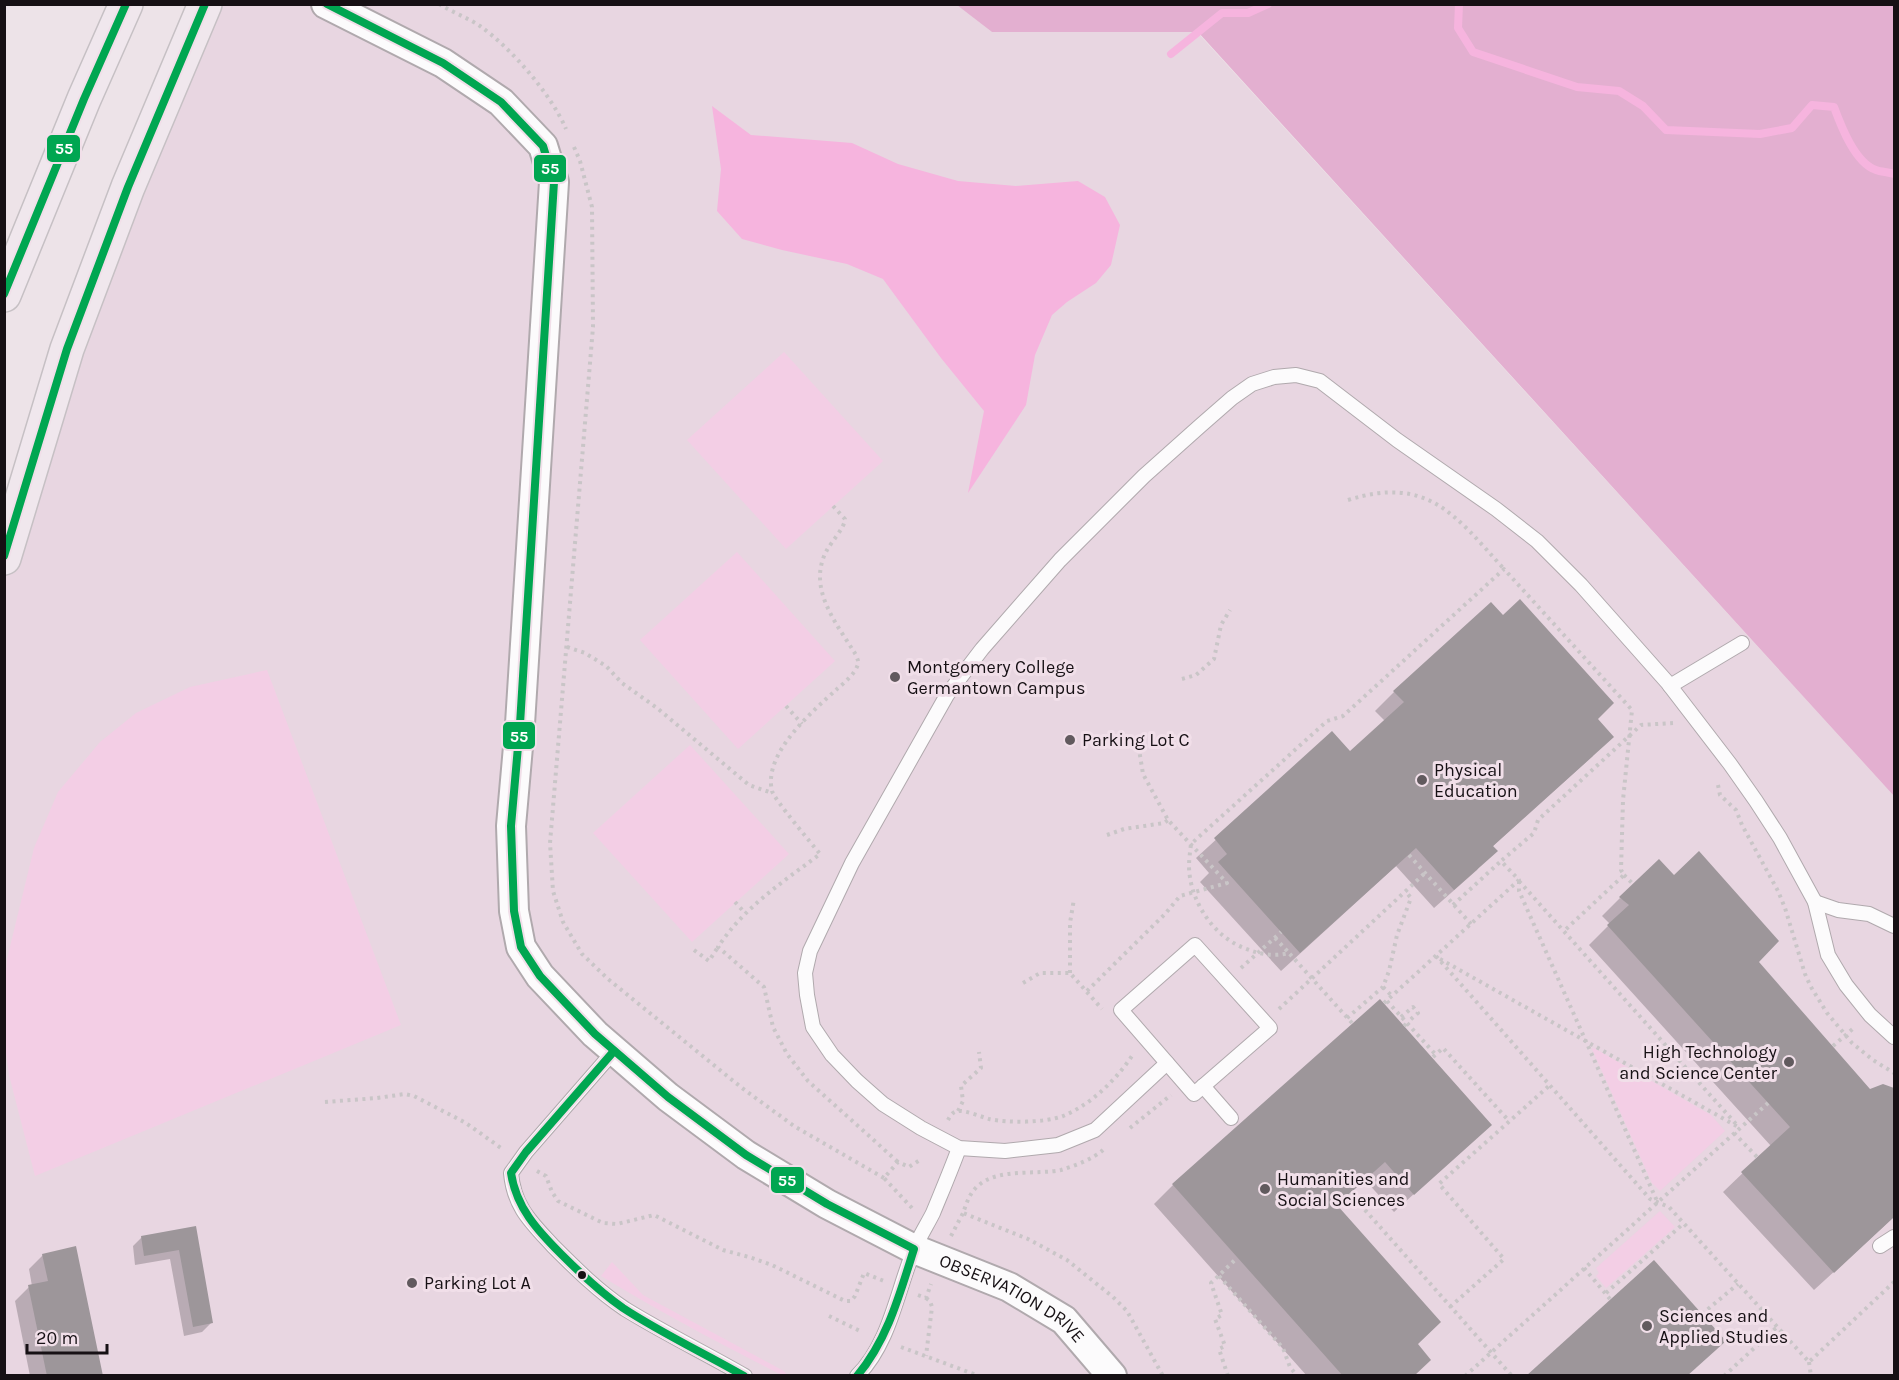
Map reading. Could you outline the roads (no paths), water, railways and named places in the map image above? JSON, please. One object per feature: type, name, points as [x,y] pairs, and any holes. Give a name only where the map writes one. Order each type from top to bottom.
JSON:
[{"type":"main road","points":[[4,295],[84,99],[126,4]]},
{"type":"main road","points":[[4,558],[67,349],[128,187],[205,4]]},
{"type":"street","name":"OBSERVATION DRIVE","points":[[326,4],[443,63],[501,102],[543,146],[554,182],[520,724],[511,826],[514,911],[521,948],[540,976],[595,1034],[668,1097],[746,1155],[827,1204],[914,1249],[1009,1287],[1064,1320],[1112,1376]]},
{"type":"lane","points":[[1167,1063],[1095,1130],[1058,1145],[1005,1151],[959,1148],[883,1104],[832,1055],[813,1027],[805,973],[810,951],[852,862],[947,695],[976,658],[1060,560],[1144,476],[1224,405],[1252,384],[1274,377],[1296,375],[1320,381],[1397,440],[1538,541],[1581,585],[1670,686],[1730,764],[1780,838],[1815,902],[1828,955],[1846,985],[1870,1014],[1894,1037]]},
{"type":"lane","points":[[1670,686],[1742,643]]},
{"type":"lane","points":[[1815,902],[1838,910],[1869,914],[1894,926]]},
{"type":"lane","points":[[1195,945],[1270,1028],[1203,1086],[1194,1094],[1121,1010],[1195,945]]},
{"type":"lane","points":[[614,1051],[526,1152],[511,1173],[512,1188],[526,1217],[578,1271],[596,1286],[625,1309],[745,1376]]},
{"type":"lane","points":[[1203,1086],[1231,1118]]},
{"type":"lane","points":[[857,1376],[865,1368],[880,1342],[902,1288],[914,1249],[932,1215],[959,1148]]},
{"type":"lane","points":[[1880,1246],[1894,1237]]},
{"type":"waterway","points":[[1171,54],[1222,13],[1248,13],[1268,4]]},
{"type":"waterway","points":[[1459,4],[1458,28],[1473,52],[1577,87],[1619,91],[1643,106],[1666,130],[1760,134],[1792,128],[1812,105],[1834,107],[1850,143],[1862,160],[1876,170],[1894,174]]},
{"type":"place","name":"Montgomery College Germantown Campus","points":[[895,677]]},
{"type":"place","name":"Parking Lot C","points":[[1070,740]]},
{"type":"place","name":"Physical Education","points":[[1422,780]]},
{"type":"place","name":"High Technology and Science Center","points":[[1789,1062]]},
{"type":"place","name":"Humanities and Social Sciences","points":[[1265,1189]]},
{"type":"place","name":"Parking Lot A","points":[[412,1283]]},
{"type":"place","name":"Sciences and Applied Studies","points":[[1647,1326]]}]
